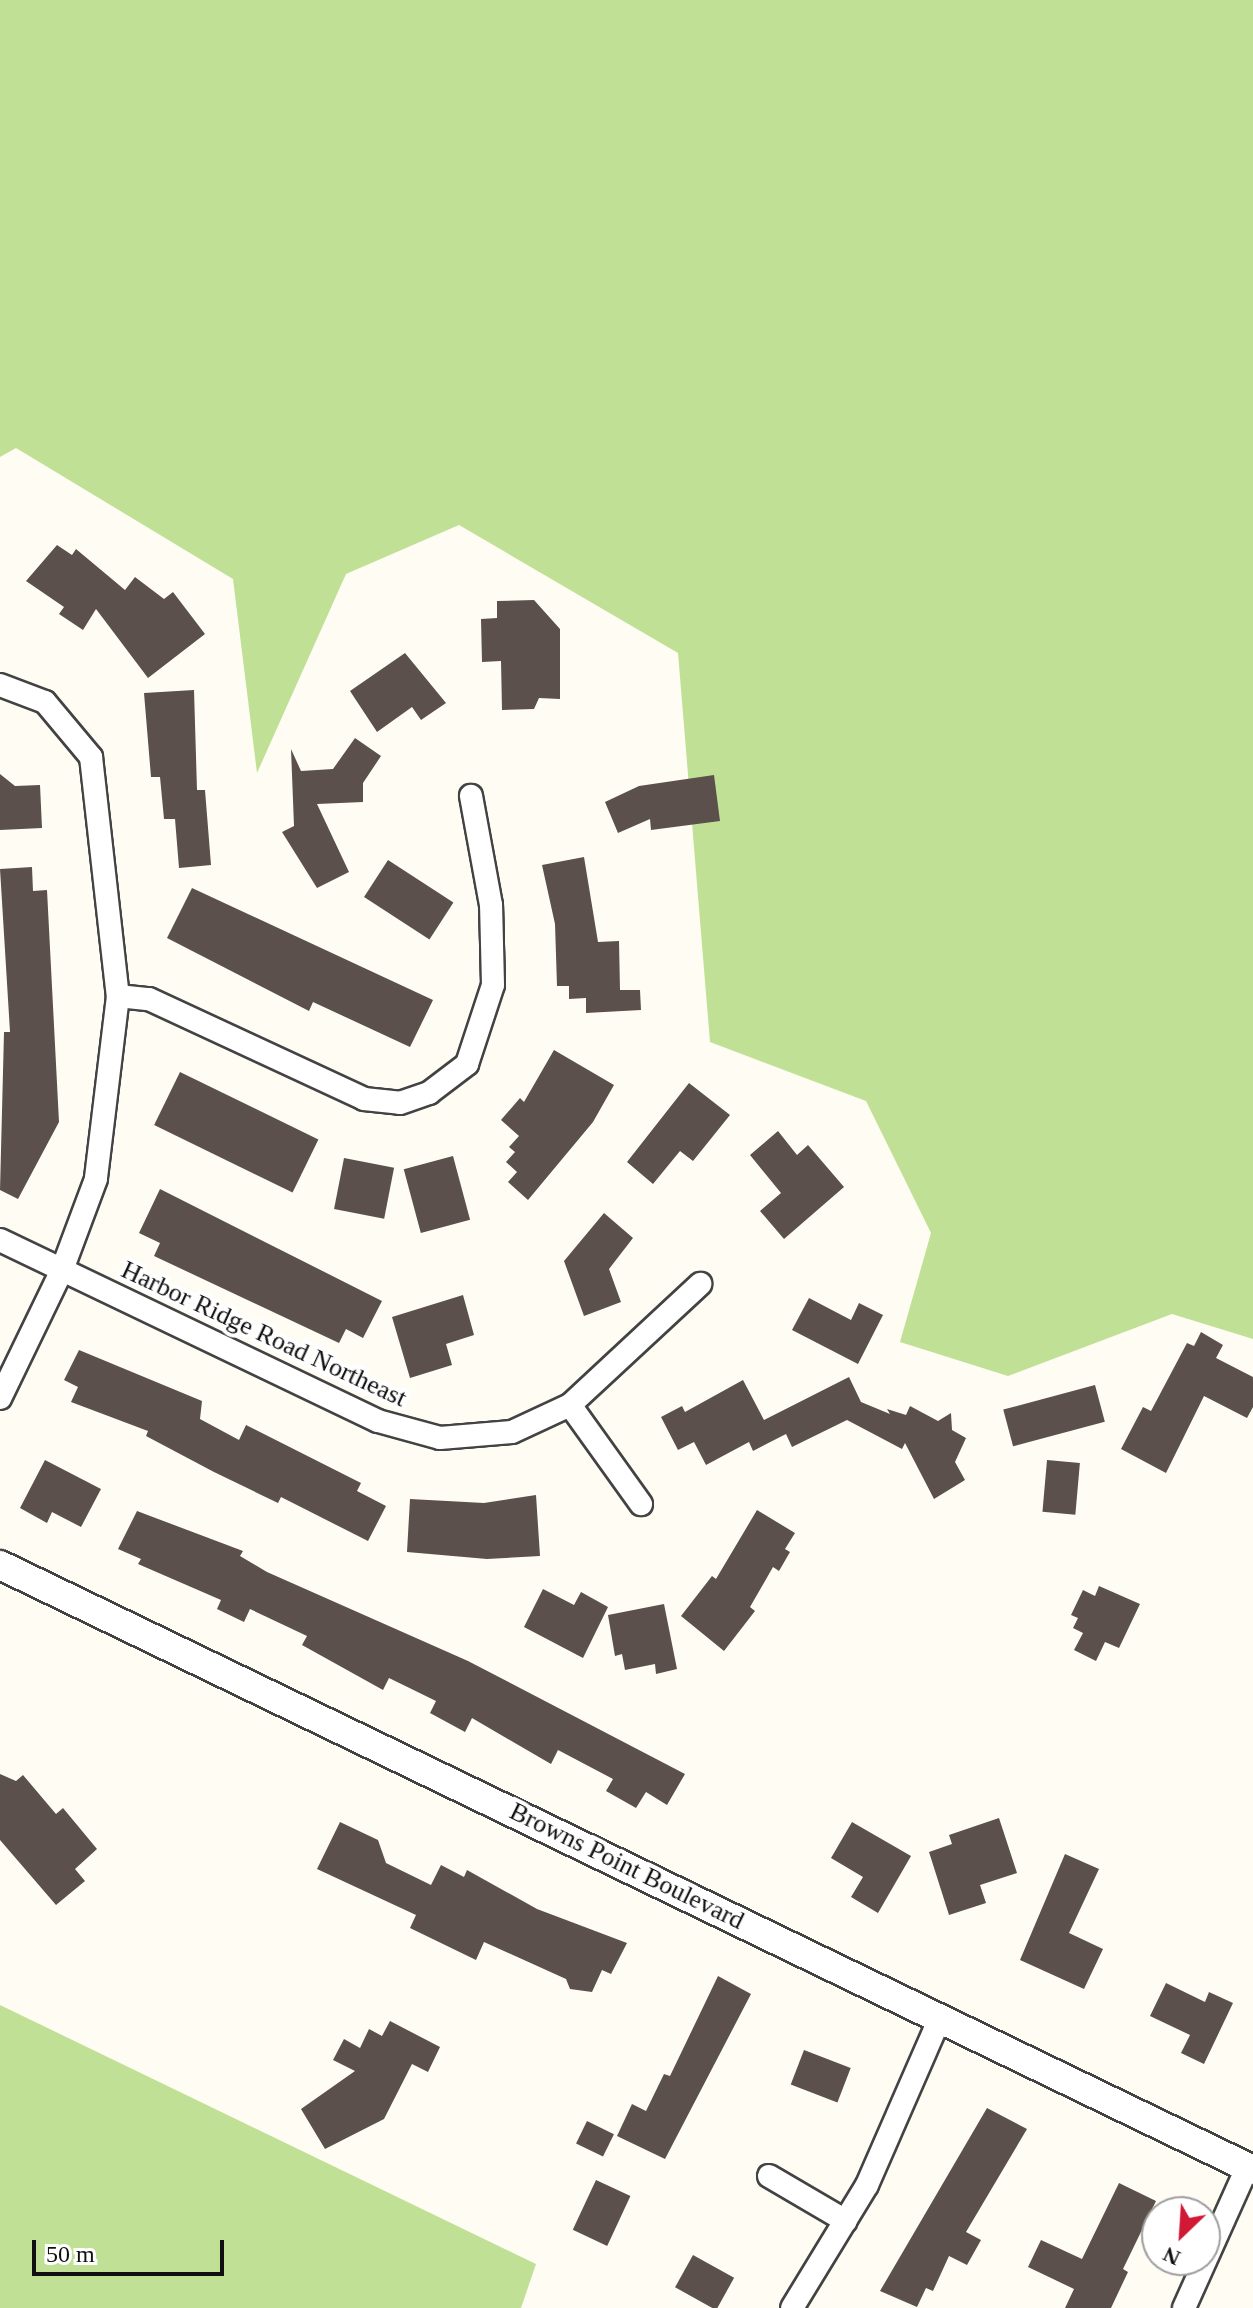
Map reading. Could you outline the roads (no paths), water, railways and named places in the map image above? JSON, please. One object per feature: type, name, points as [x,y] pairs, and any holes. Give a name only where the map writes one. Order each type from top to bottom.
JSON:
[{"type":"street","points":[[0,685],[45,702],[91,757],[118,996],[103,1147],[62,1270],[0,1398]]},
{"type":"street","points":[[118,996],[149,999],[364,1099],[400,1103],[429,1093],[467,1064],[493,985],[491,905],[471,796]]},
{"type":"street","name":"Harbor Ridge Road Northeast","points":[[0,1240],[402,1430],[440,1438],[492,1435],[570,1405],[700,1284]]},
{"type":"street","points":[[570,1405],[641,1504]]},
{"type":"street","name":"Browns Point Boulevard","points":[[0,1565],[1250,2169]]},
{"type":"street","points":[[792,2308],[846,2221],[940,2018]]},
{"type":"street","points":[[1184,2308],[1250,2169]]},
{"type":"street","points":[[769,2176],[846,2221]]}]
